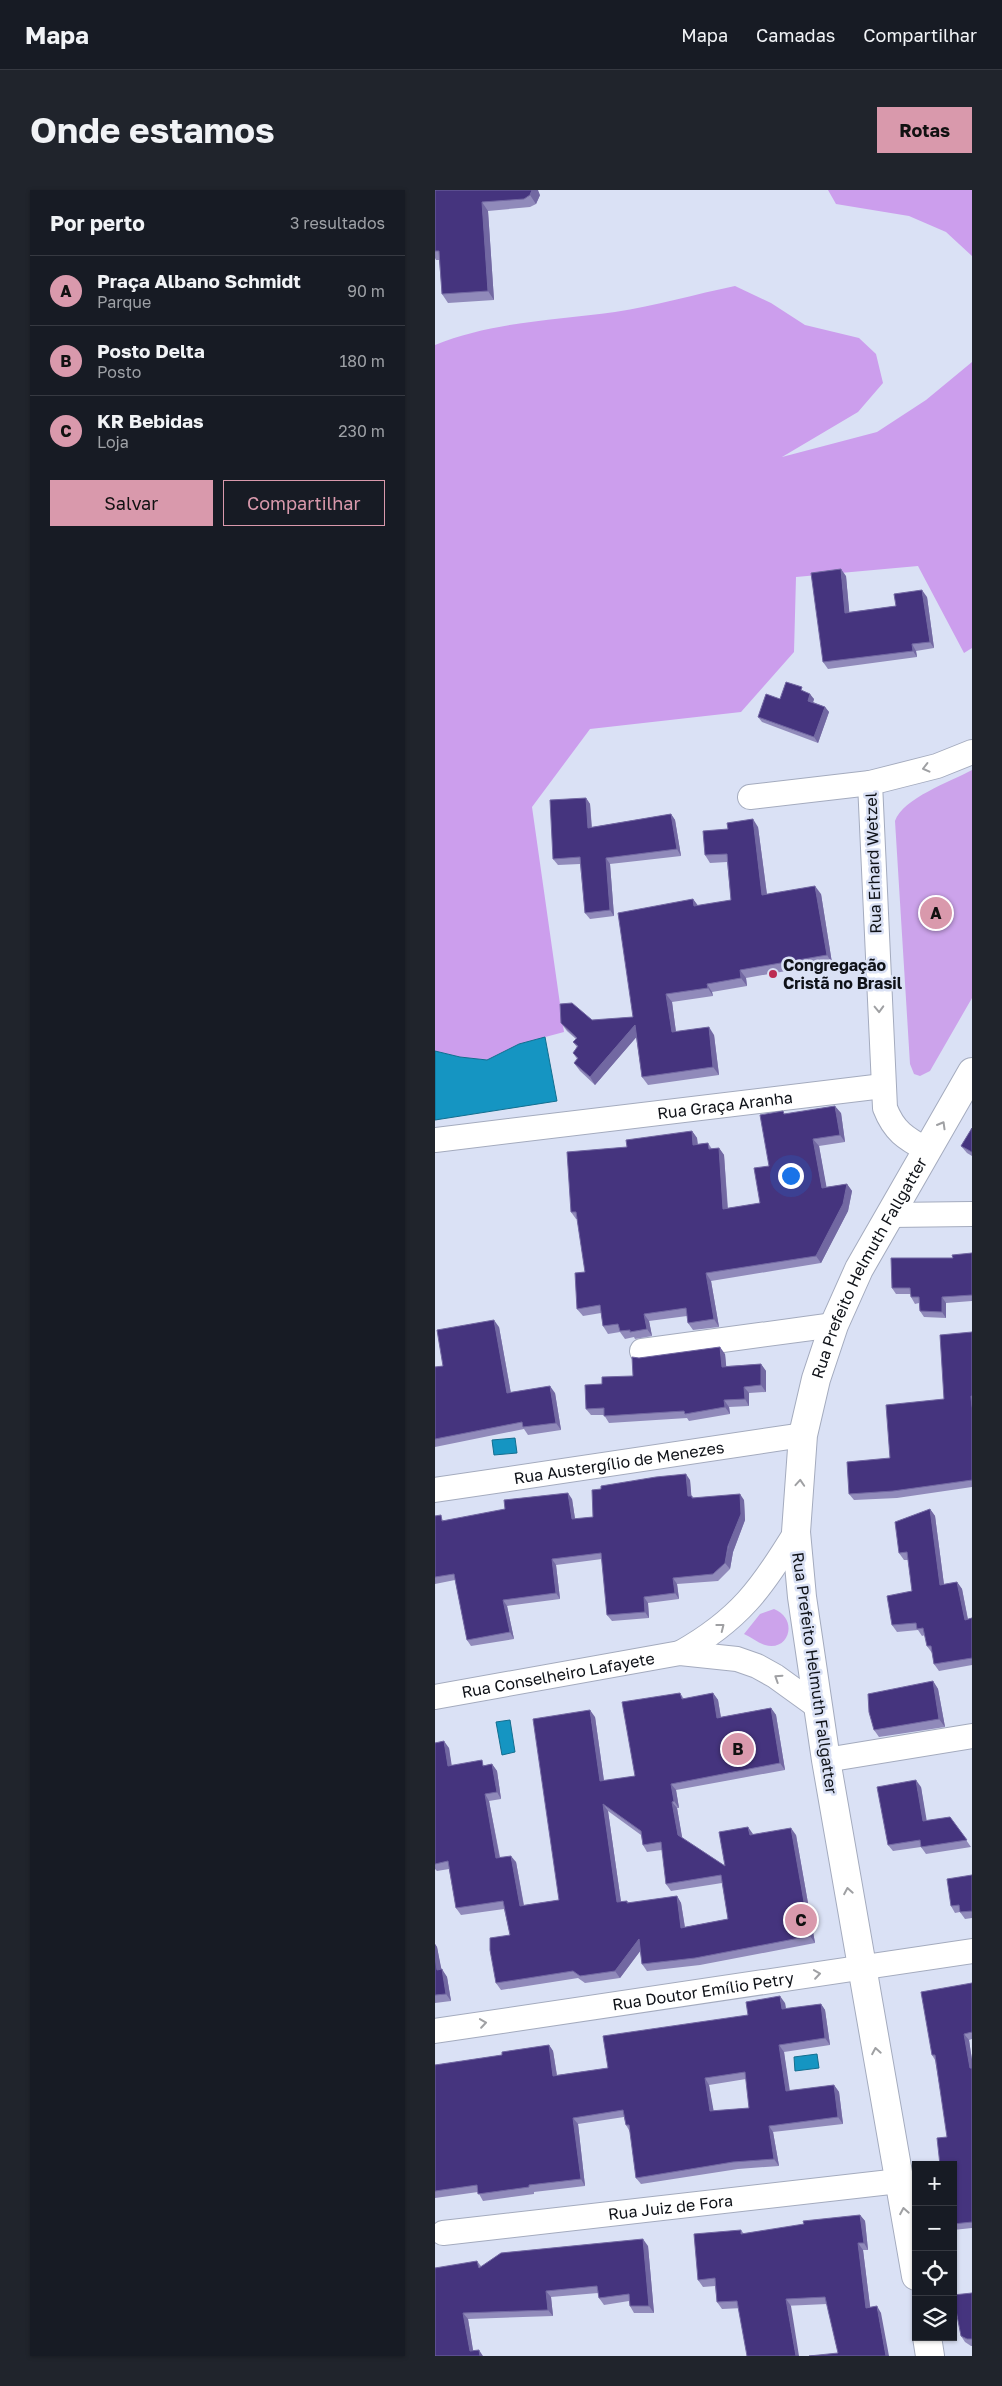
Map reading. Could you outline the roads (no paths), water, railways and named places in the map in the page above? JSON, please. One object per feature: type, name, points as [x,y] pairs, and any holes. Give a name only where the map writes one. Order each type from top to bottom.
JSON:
[{"type":"main road","name":"Rua Prefeito Helmuth Fallgatter","points":[[912,2254],[826,1760],[801,1597],[797,1532],[803,1435],[816,1378],[834,1325],[859,1269],[972,1072]]},
{"type":"main road","points":[[928,2341],[930,2356]]},
{"type":"street","name":"Rua Erhard Wetzel","points":[[927,1150],[907,1139],[892,1125],[885,1108],[870,783],[937,766],[972,752]]},
{"type":"street","points":[[750,797],[870,783]]},
{"type":"street","name":"Rua Graça Aranha","points":[[435,1140],[883,1086]]},
{"type":"street","points":[[889,1215],[972,1214]]},
{"type":"street","points":[[642,1351],[834,1325]]},
{"type":"street","name":"Rua Austergílio de Menezes","points":[[435,1490],[803,1435]]},
{"type":"street","name":"Rua Conselheiro Lafayete","points":[[680,1653],[708,1638],[748,1604],[774,1569],[797,1532]]},
{"type":"street","name":"Rua Conselheiro Lafayete","points":[[435,1697],[680,1653],[737,1659],[757,1666],[775,1676],[818,1707]]},
{"type":"street","points":[[826,1760],[972,1736]]},
{"type":"street","name":"Rua Doutor Emílio Petry","points":[[435,2031],[972,1951]]},
{"type":"street","name":"Rua Juiz de Fora","points":[[443,2233],[899,2181]]},
{"type":"water","points":[[545,1037],[557,1101],[435,1120],[435,1051],[460,1057],[487,1060],[519,1044]]},
{"type":"water","points":[[515,1438],[517,1453],[494,1455],[492,1440]]},
{"type":"water","points":[[510,1720],[515,1752],[502,1755],[496,1722]]},
{"type":"water","points":[[817,2054],[819,2068],[795,2071],[794,2057]]},
{"type":"place","name":"Praça Albano Schmidt","points":[[936,913]]},
{"type":"place","name":"Congregação Cristã no Brasil","points":[[773,974]]},
{"type":"place","name":"Posto Delta","points":[[738,1749]]},
{"type":"place","name":"KR Bebidas","points":[[801,1920]]}]
